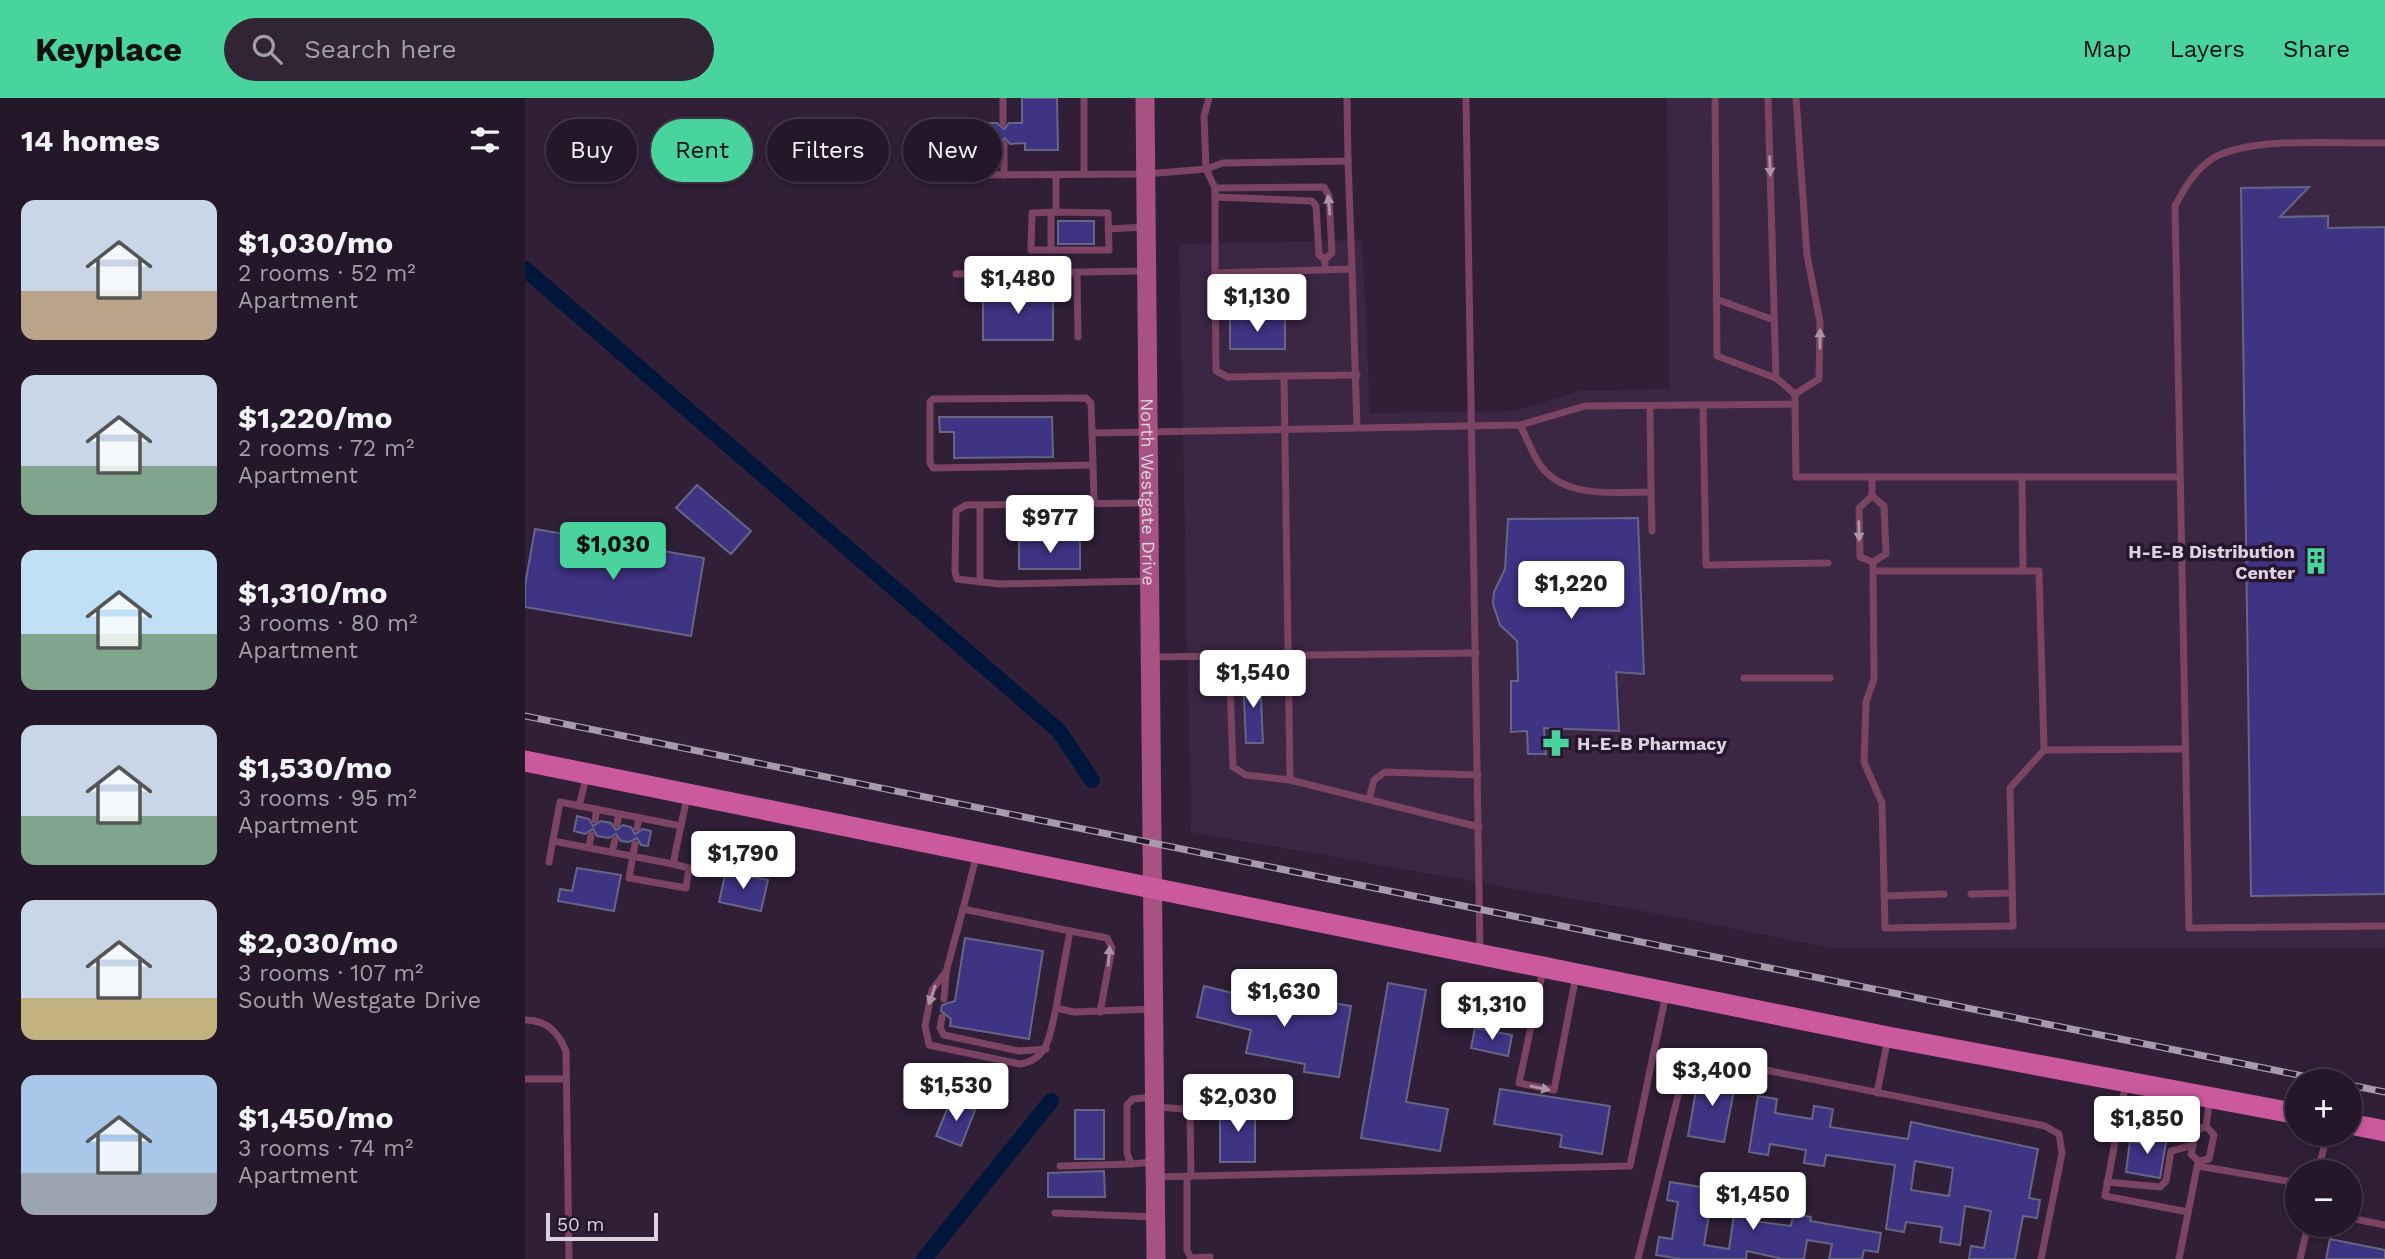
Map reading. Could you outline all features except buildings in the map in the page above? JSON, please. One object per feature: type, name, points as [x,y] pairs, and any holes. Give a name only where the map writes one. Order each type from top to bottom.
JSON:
[{"type":"main road","points":[[525,761],[1888,1037],[2285,1112]]},
{"type":"main road","points":[[2362,1126],[2385,1131]]},
{"type":"street","name":"North Westgate Drive","points":[[1145,98],[1156,1259]]},
{"type":"lane","points":[[1003,98],[1003,124]]},
{"type":"lane","points":[[1084,98],[1084,174]]},
{"type":"lane","points":[[1209,98],[1204,116],[1206,169],[1215,188],[1216,371],[1228,377],[1357,375]]},
{"type":"lane","points":[[1347,98],[1357,427]]},
{"type":"lane","points":[[1466,98],[1481,953]]},
{"type":"lane","points":[[1715,98],[1717,356],[1776,378],[1795,394],[1796,477],[2178,477]]},
{"type":"lane","points":[[1768,98],[1776,378]]},
{"type":"lane","points":[[1795,394],[1819,379],[1820,321],[1807,255],[1796,98]]},
{"type":"lane","points":[[2385,143],[2242,146],[2213,158],[2190,179],[2175,206],[2178,477],[2189,928],[2385,926]]},
{"type":"lane","points":[[1004,144],[1004,174],[1146,174],[1206,169],[1223,163],[1347,161]]},
{"type":"lane","points":[[1051,250],[1056,174]]},
{"type":"lane","points":[[1215,188],[1324,187],[1329,196],[1332,253],[1325,259],[1325,270]]},
{"type":"lane","points":[[1215,197],[1312,201],[1316,206],[1319,255],[1325,259]]},
{"type":"lane","points":[[1032,213],[1054,213],[1108,213],[1109,250],[1031,250],[1032,213]]},
{"type":"lane","points":[[1108,229],[1146,227]]},
{"type":"lane","points":[[1215,273],[1352,269]]},
{"type":"lane","points":[[956,274],[1147,271]]},
{"type":"lane","points":[[1077,272],[1078,337]]},
{"type":"lane","points":[[1716,299],[1774,320]]},
{"type":"lane","points":[[1285,376],[1290,780]]},
{"type":"lane","points":[[1093,465],[933,468],[930,463],[930,402],[933,399],[1086,398],[1091,403],[1093,465],[1094,503]]},
{"type":"lane","points":[[1092,433],[1520,425],[1585,406],[1795,404]]},
{"type":"lane","points":[[1703,405],[1706,565],[1829,564]]},
{"type":"lane","points":[[1650,406],[1651,531]]},
{"type":"lane","points":[[1520,425],[1546,472],[1569,487],[1600,492],[1651,492]]},
{"type":"lane","points":[[1872,477],[1872,496],[1859,508],[1860,557],[1873,567],[2039,571],[2044,750],[2010,788],[2013,926],[1885,928],[1882,803],[1864,762],[1866,702],[1874,679],[1873,567],[1886,554],[1884,506],[1872,496]]},
{"type":"lane","points":[[2022,477],[2023,571]]},
{"type":"lane","points":[[1150,503],[965,505],[956,511],[955,572],[957,579],[999,584],[1151,581]]},
{"type":"lane","points":[[980,582],[981,505]]},
{"type":"lane","points":[[1152,657],[1476,653]]},
{"type":"lane","points":[[1229,656],[1233,767],[1246,775],[1290,780],[1479,827]]},
{"type":"lane","points":[[1744,678],[1830,678]]},
{"type":"lane","points":[[2044,750],[2184,749]]},
{"type":"lane","points":[[1369,799],[1374,780],[1385,772],[1478,775]]},
{"type":"lane","points":[[579,806],[587,774]]},
{"type":"lane","points":[[673,864],[687,793]]},
{"type":"lane","points":[[549,862],[560,802],[681,826]]},
{"type":"lane","points":[[595,820],[597,809]]},
{"type":"lane","points":[[617,824],[619,814]]},
{"type":"lane","points":[[637,828],[639,818]]},
{"type":"lane","points":[[589,847],[591,835]]},
{"type":"lane","points":[[612,852],[615,840]]},
{"type":"lane","points":[[553,841],[589,847],[612,852],[632,856],[673,864],[689,868],[686,888],[629,878],[632,856],[635,844]]},
{"type":"lane","points":[[944,999],[946,972],[977,852]]},
{"type":"lane","points":[[1971,894],[2012,893]]},
{"type":"lane","points":[[1884,896],[1944,894]]},
{"type":"lane","points":[[963,909],[1107,938],[1112,948],[1100,1012]]},
{"type":"lane","points":[[946,972],[932,990],[925,1026],[929,1045],[1020,1064],[1033,1062],[1046,1049],[1070,931]]},
{"type":"lane","points":[[1544,966],[1519,1083],[1554,1090],[1577,973]]},
{"type":"lane","points":[[1060,1166],[1131,1164],[1189,1177],[1630,1166],[1667,991]]},
{"type":"lane","points":[[1056,1008],[1100,1012],[1153,1009]]},
{"type":"lane","points":[[942,1017],[940,1028],[944,1035],[1019,1051],[1046,1049]]},
{"type":"lane","points":[[525,1020],[535,1020],[558,1032],[566,1051],[569,1259]]},
{"type":"lane","points":[[1877,1093],[1888,1037]]},
{"type":"lane","points":[[1638,1259],[1689,1062],[1700,1058],[2045,1126],[2059,1134],[2062,1153],[2041,1259]]},
{"type":"lane","points":[[525,1079],[566,1079]]},
{"type":"lane","points":[[2126,1082],[2105,1196],[2188,1212]]},
{"type":"lane","points":[[2198,1163],[2209,1159],[2214,1135],[2206,1126],[2210,1098]]},
{"type":"lane","points":[[1131,1164],[1127,1153],[1127,1105],[1133,1099],[1184,1109],[1190,1114],[1187,1250],[1191,1258],[1210,1257]]},
{"type":"lane","points":[[2206,1126],[2196,1131],[2191,1154],[2198,1163],[2285,1180]]},
{"type":"lane","points":[[2107,1182],[2159,1187],[2166,1181],[2171,1151],[2193,1145]]},
{"type":"lane","points":[[2179,1259],[2198,1163]]},
{"type":"lane","points":[[1055,1213],[1155,1217]]},
{"type":"lane","points":[[2362,1220],[2385,1225]]},
{"type":"lane","points":[[2301,1259],[2306,1237]]},
{"type":"shaded area","points":[[1667,98],[2385,98],[2385,948],[1831,948],[1659,914],[1191,832],[1179,244],[1362,240],[1370,413],[1515,411],[1579,391],[1669,389]]},
{"type":"waterway","points":[[525,269],[1059,731],[1092,780]]},
{"type":"waterway","points":[[924,1259],[1051,1101]]},
{"type":"railway","points":[[525,716],[2285,1072]]},
{"type":"railway","points":[[2362,1087],[2385,1092]]},
{"type":"place","name":"H-E-B Distribution Center","points":[[2316,561]]},
{"type":"place","name":"H-E-B Pharmacy","points":[[1556,743]]}]
